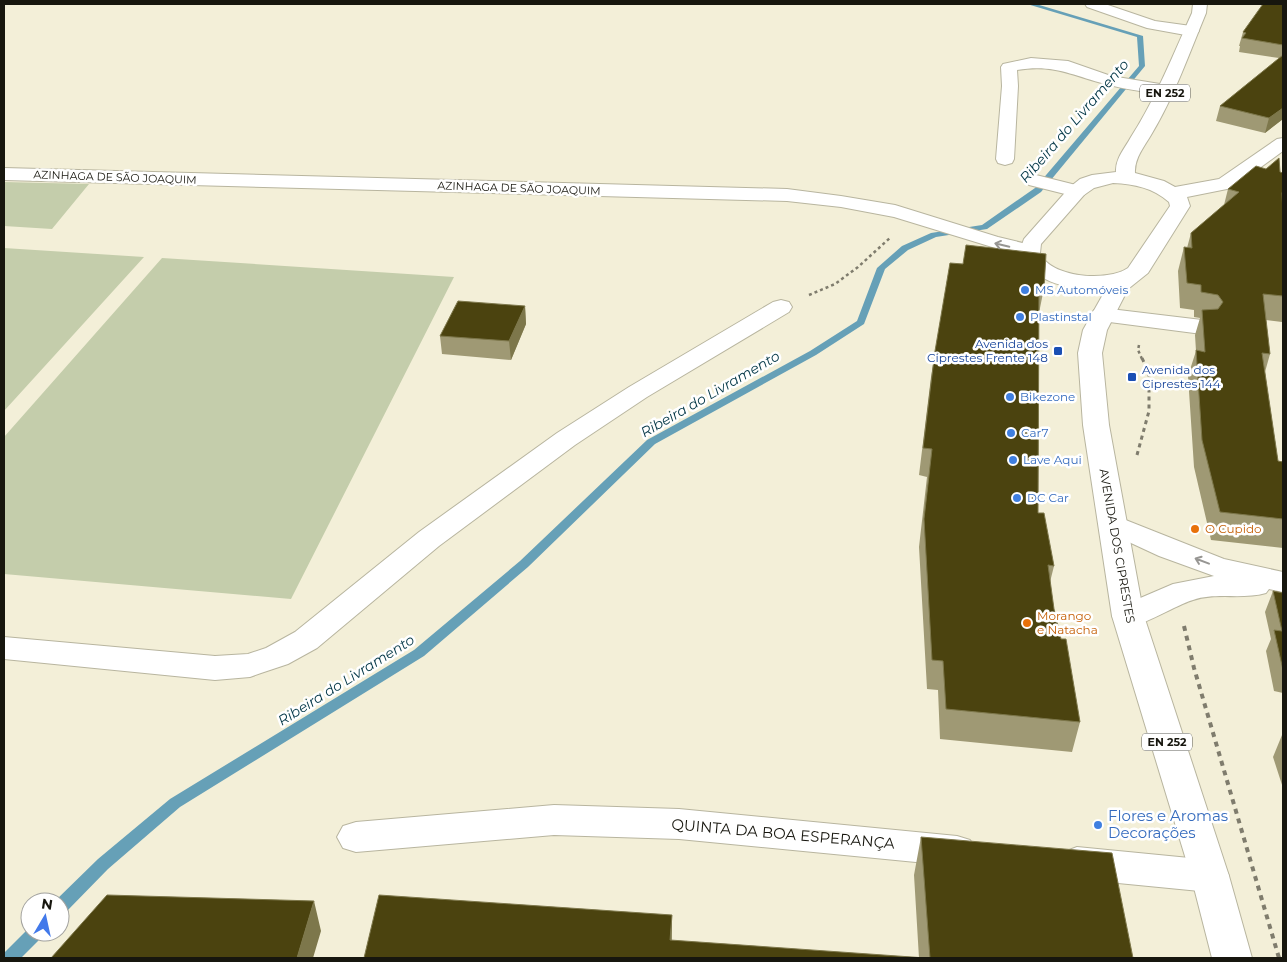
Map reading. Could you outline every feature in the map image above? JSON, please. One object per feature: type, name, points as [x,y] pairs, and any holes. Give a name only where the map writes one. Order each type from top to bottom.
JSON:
[{"type":"main road","points":[[1092,4],[1152,25],[1191,31]]},
{"type":"main road","name":"EN 252","points":[[1126,178],[1125,166],[1129,156],[1166,90],[1199,13],[1200,4]]},
{"type":"main road","points":[[1005,159],[1010,86],[1009,67],[1030,63],[1068,66],[1123,83],[1166,90]]},
{"type":"main road","points":[[1036,182],[1068,189],[1101,178],[1126,178],[1153,183],[1173,193],[1225,184],[1283,143]]},
{"type":"main road","name":"AZINHAGA DE SÃO JOAQUIM","points":[[4,174],[787,195],[859,204],[928,220],[998,245],[1028,250]]},
{"type":"main road","points":[[1028,250],[1068,189]]},
{"type":"main road","name":"AVENIDA DOS CIPRESTES","points":[[1173,193],[1179,200],[1180,206],[1136,273],[1118,285],[1098,322],[1090,349],[1091,372],[1096,425],[1128,616],[1210,876],[1232,958]]},
{"type":"main road","name":"AVENIDA DOS CIPRESTES","points":[[1028,250],[1029,257],[1035,264],[1070,284],[1088,305],[1098,322]]},
{"type":"main road","name":"AVENIDA DOS CIPRESTES","points":[[1060,277],[1092,283],[1119,281],[1128,278]]},
{"type":"main road","points":[[4,648],[215,668],[250,665],[277,656],[306,640],[429,540],[566,439],[638,392],[781,307]]},
{"type":"main road","points":[[1098,322],[1141,320],[1202,327]]},
{"type":"main road","points":[[1113,524],[1216,567],[1283,583]]},
{"type":"main road","points":[[1128,616],[1176,594],[1205,587],[1283,583]]},
{"type":"main road","name":"QUINTA DA BOA ESPERANÇA","points":[[356,837],[554,820],[679,824],[985,854]]},
{"type":"main road","points":[[1043,860],[1210,876]]},
{"type":"path","points":[[781,307],[835,284],[858,267],[890,238],[928,220]]},
{"type":"path","points":[[1136,459],[1149,411],[1149,373],[1138,350],[1141,320]]},
{"type":"path","points":[[1176,594],[1194,668],[1280,958]]},
{"type":"green space","points":[[4,182],[89,184],[52,229],[4,226]]},
{"type":"green space","points":[[4,248],[144,257],[4,411]]},
{"type":"green space","points":[[162,258],[454,277],[291,599],[4,574],[4,437]]},
{"type":"building","points":[[1263,4],[1283,4],[1283,45],[1242,38],[1246,33],[1243,32]]},
{"type":"building","points":[[1283,55],[1283,108],[1269,118],[1220,106]]},
{"type":"building","points":[[1279,158],[1280,172],[1283,173],[1283,296],[1263,294],[1270,354],[1262,353],[1278,461],[1283,462],[1283,519],[1220,512],[1202,440],[1196,350],[1205,352],[1202,310],[1218,309],[1223,302],[1218,295],[1201,292],[1201,285],[1187,283],[1184,247],[1192,248],[1191,233],[1239,192],[1228,189],[1256,166],[1266,169]]},
{"type":"building","points":[[966,245],[1046,254],[1044,288],[1039,288],[1038,513],[1044,513],[1054,566],[1048,565],[1054,609],[1061,639],[1066,639],[1080,722],[946,709],[943,661],[932,660],[924,519],[932,449],[923,448],[935,351],[950,263],[963,264]]},
{"type":"building","points":[[458,301],[525,306],[509,341],[440,336]]},
{"type":"building","points":[[1273,591],[1283,593],[1283,670],[1274,630],[1282,631]]},
{"type":"building","points":[[921,837],[1112,853],[1133,958],[930,958]]},
{"type":"building","points":[[107,895],[314,901],[297,958],[51,958],[65,942],[70,942],[70,937]]},
{"type":"building","points":[[379,895],[672,915],[670,940],[926,958],[364,958]]},
{"type":"waterway","name":"Ribeira do Livramento","points":[[70,897],[103,864],[175,803],[419,653],[524,564],[651,442],[813,353],[861,322],[881,268],[905,248],[934,235],[984,227],[1038,190],[1142,66],[1140,36],[1030,4]]},
{"type":"waterway","name":"Ribeira do Livramento","points":[[10,958],[26,942]]},
{"type":"place","name":"MS Automóveis","points":[[1025,290]]},
{"type":"place","name":"Plastinstal","points":[[1020,317]]},
{"type":"place","name":"Avenida dos Ciprestes Frente 148","points":[[1058,351]]},
{"type":"place","name":"Avenida dos Ciprestes 144","points":[[1132,377]]},
{"type":"place","name":"Bikezone","points":[[1010,397]]},
{"type":"place","name":"Car7","points":[[1011,433]]},
{"type":"place","name":"Lave Aqui","points":[[1013,460]]},
{"type":"place","name":"DC Car","points":[[1017,498]]},
{"type":"place","name":"O Cupido","points":[[1195,529]]},
{"type":"place","name":"Morango e Natacha","points":[[1027,623]]},
{"type":"place","name":"Flores e Aromas Decorações","points":[[1098,825]]}]
